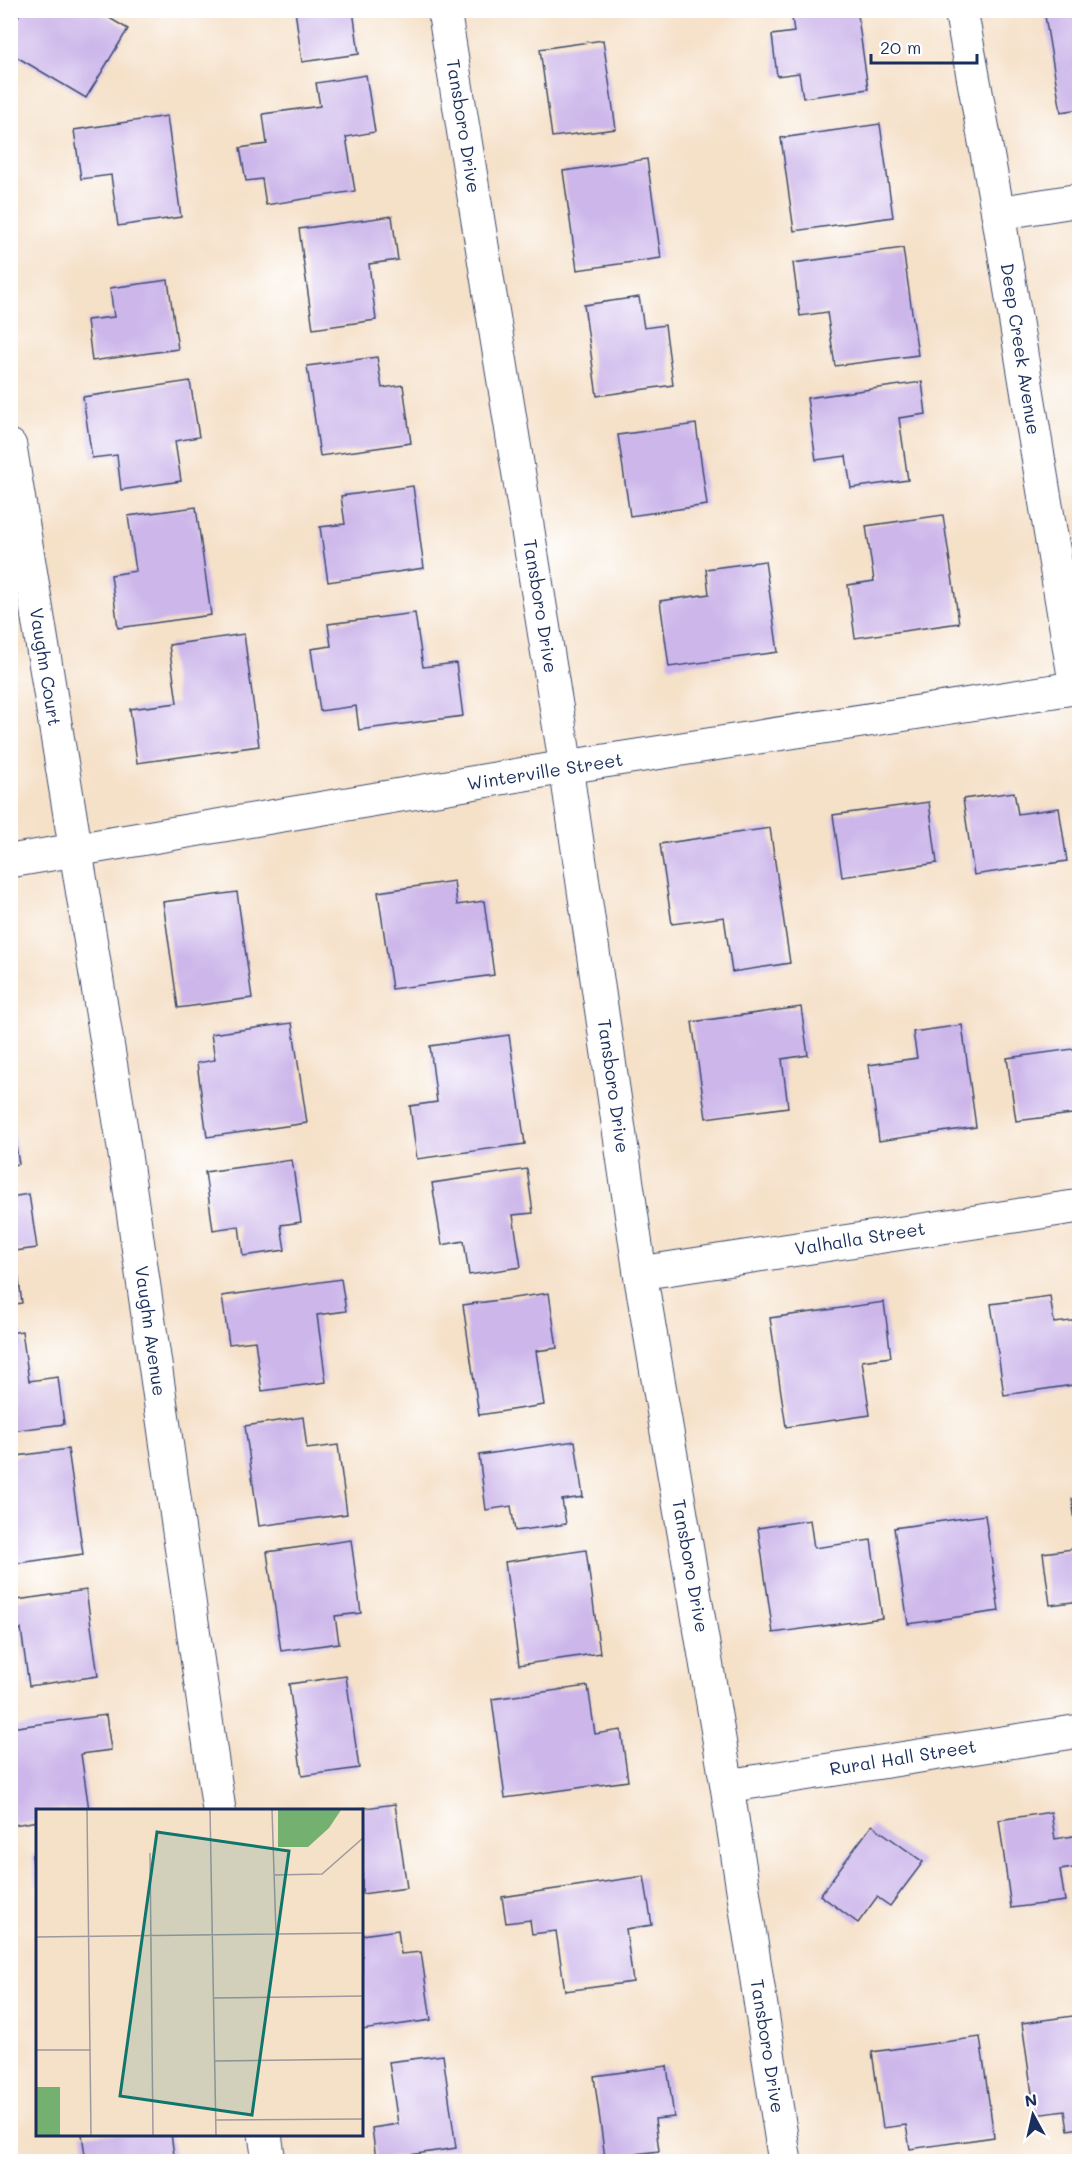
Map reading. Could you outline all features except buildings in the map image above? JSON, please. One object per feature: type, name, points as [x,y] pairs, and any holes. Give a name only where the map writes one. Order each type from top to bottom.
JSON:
[{"type":"street","name":"Tansboro Drive","points":[[444,10],[566,768],[640,1273],[727,1786],[785,2162]]},
{"type":"street","name":"Deep Creek Avenue","points":[[961,10],[998,213],[1078,687]]},
{"type":"street","points":[[998,213],[1080,200]]},
{"type":"street","name":"Vaughn Court","points":[[10,446],[75,852]]},
{"type":"street","name":"Winterville Street","points":[[10,861],[75,852],[566,768],[1078,687]]},
{"type":"street","name":"Vaughn Avenue","points":[[75,852],[123,1141],[219,1809]]},
{"type":"street","name":"Valhalla Street","points":[[640,1273],[1080,1206]]},
{"type":"street","name":"Rural Hall Street","points":[[727,1786],[1080,1731]]},
{"type":"street","points":[[265,2136],[269,2162]]}]
